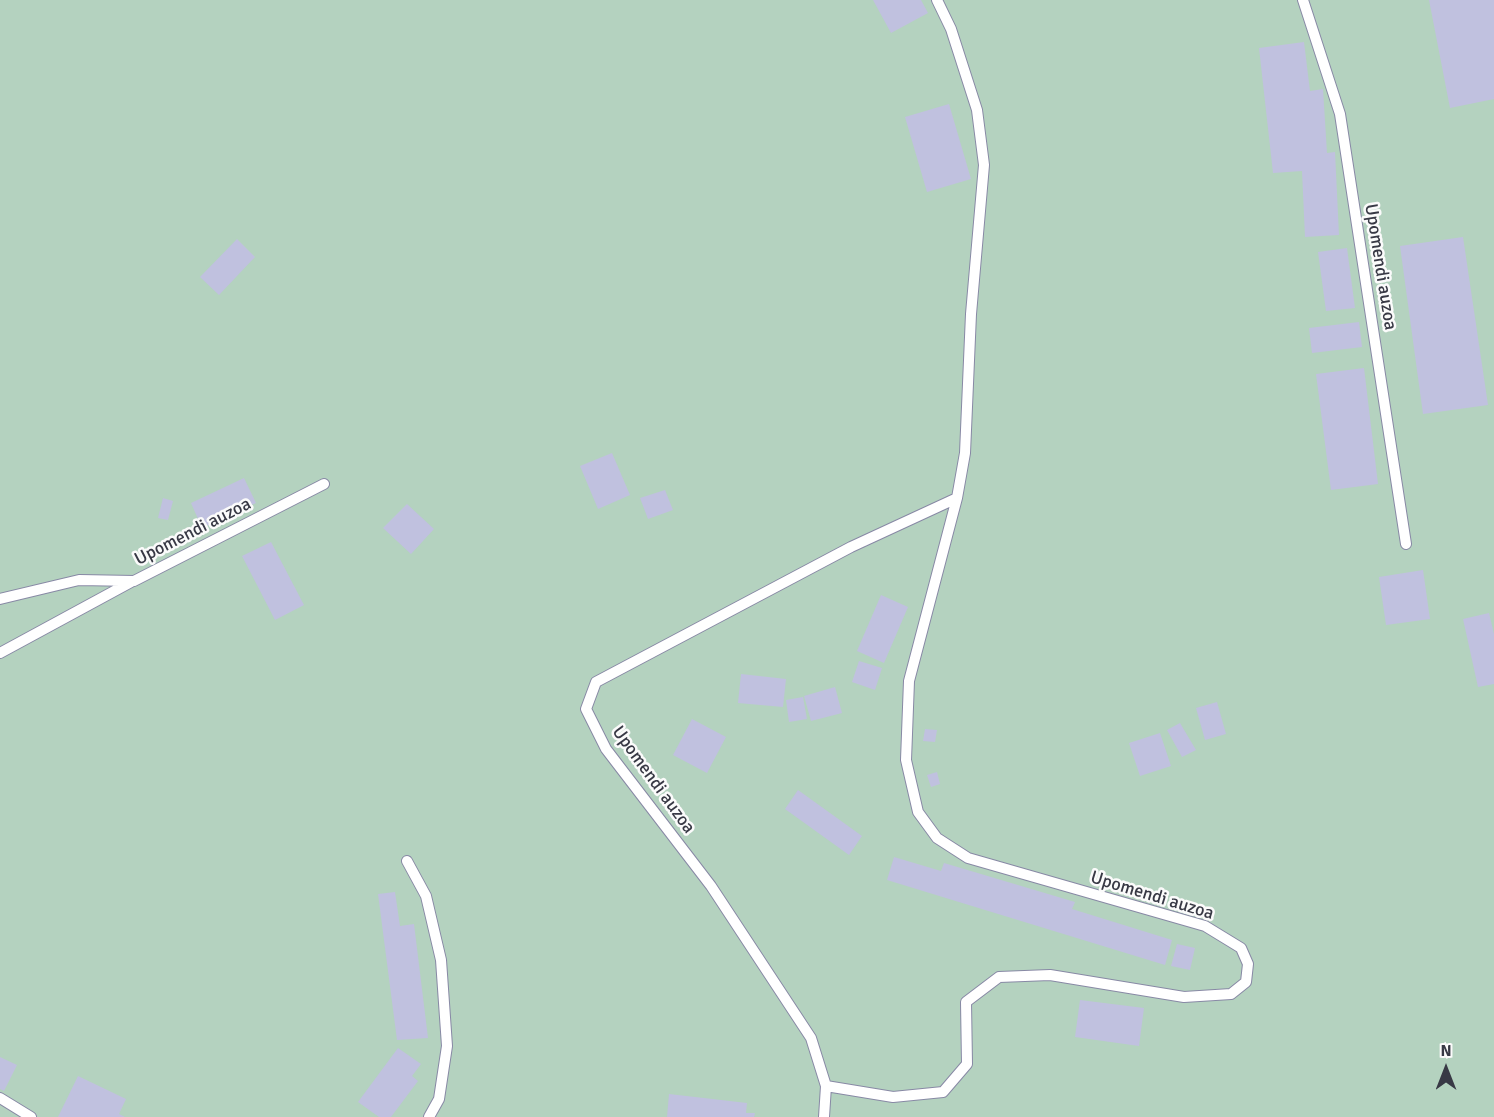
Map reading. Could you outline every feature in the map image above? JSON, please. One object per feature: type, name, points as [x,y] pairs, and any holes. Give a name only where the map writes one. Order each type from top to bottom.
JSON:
[{"type":"lane","name":"Upomendi auzoa","points":[[826,1086],[893,1097],[943,1092],[967,1064],[966,1002],[999,977],[1050,975],[1184,998],[1231,994],[1246,982],[1248,964],[1241,948],[1205,926],[968,858],[937,838],[918,812],[906,760],[909,681],[957,498],[966,453],[971,314],[984,165],[977,110],[951,29],[937,0]]},
{"type":"lane","name":"Upomendi auzoa","points":[[1303,0],[1340,114],[1406,544]]},
{"type":"lane","name":"Upomendi auzoa","points":[[0,599],[79,580],[134,581],[324,484]]},
{"type":"lane","name":"Upomendi auzoa","points":[[824,1117],[826,1086],[811,1038],[711,886],[606,749],[586,710],[597,682],[851,547],[957,498]]},
{"type":"lane","points":[[0,653],[134,581]]},
{"type":"lane","points":[[407,861],[426,896],[441,960],[447,1046],[439,1099],[429,1117]]},
{"type":"lane","points":[[0,1098],[31,1117]]},
{"type":"green space","points":[[0,0],[1494,0],[1494,1117],[0,1117]]},
{"type":"building","points":[[873,0],[921,0],[928,13],[891,33]]},
{"type":"building","points":[[1429,0],[1494,0],[1494,99],[1450,108]]},
{"type":"building","points":[[1304,42],[1310,91],[1323,89],[1327,153],[1335,152],[1339,235],[1305,237],[1302,171],[1273,173],[1259,48]]},
{"type":"building","points":[[949,104],[971,179],[927,192],[905,117]]},
{"type":"building","points":[[1463,237],[1488,405],[1423,414],[1400,246]]},
{"type":"building","points":[[237,239],[255,257],[219,295],[200,277]]},
{"type":"building","points":[[1347,248],[1355,308],[1326,311],[1318,252]]},
{"type":"building","points":[[1359,322],[1362,347],[1312,353],[1309,328]]},
{"type":"building","points":[[1364,368],[1378,484],[1331,490],[1316,374]]},
{"type":"building","points":[[612,453],[630,495],[598,509],[580,466]]},
{"type":"building","points":[[244,478],[256,503],[202,528],[191,503]]},
{"type":"building","points":[[665,490],[673,510],[648,519],[640,498]]},
{"type":"building","points":[[163,498],[173,501],[168,520],[158,518]]},
{"type":"building","points":[[407,504],[434,529],[411,554],[383,528]]},
{"type":"building","points":[[271,542],[304,605],[275,620],[242,556]]},
{"type":"building","points":[[1423,570],[1430,619],[1386,625],[1379,577]]},
{"type":"building","points":[[881,595],[908,607],[884,663],[857,651]]},
{"type":"building","points":[[1489,613],[1494,634],[1494,684],[1478,687],[1463,619]]},
{"type":"building","points":[[859,661],[882,668],[875,690],[852,682]]},
{"type":"building","points":[[741,674],[786,679],[783,707],[738,703]]},
{"type":"building","points":[[835,687],[842,713],[811,721],[804,696]]},
{"type":"building","points":[[803,697],[807,719],[789,722],[786,700]]},
{"type":"building","points":[[1217,702],[1226,734],[1205,740],[1196,708]]},
{"type":"building","points":[[692,719],[726,737],[707,773],[673,755]]},
{"type":"building","points":[[1180,723],[1196,750],[1182,757],[1167,730]]},
{"type":"building","points":[[925,729],[937,730],[935,742],[923,741]]},
{"type":"building","points":[[1160,733],[1171,766],[1140,776],[1129,743]]},
{"type":"building","points":[[937,772],[940,784],[931,787],[927,775]]},
{"type":"building","points":[[798,790],[862,836],[849,855],[785,809]]},
{"type":"building","points":[[894,857],[941,871],[944,863],[1075,902],[1072,909],[1172,940],[1165,965],[887,880]]},
{"type":"building","points":[[395,892],[400,926],[414,924],[428,1038],[397,1040],[378,894]]},
{"type":"building","points":[[1177,944],[1195,948],[1190,970],[1171,966]]},
{"type":"building","points":[[1080,1000],[1144,1008],[1139,1046],[1075,1037]]},
{"type":"building","points":[[398,1048],[421,1064],[412,1076],[418,1081],[391,1117],[379,1117],[358,1102]]},
{"type":"building","points":[[0,1057],[17,1065],[4,1091],[0,1089]]},
{"type":"building","points":[[78,1076],[126,1099],[119,1114],[125,1117],[58,1117]]},
{"type":"building","points":[[669,1094],[747,1103],[746,1113],[755,1113],[754,1117],[667,1117]]}]
